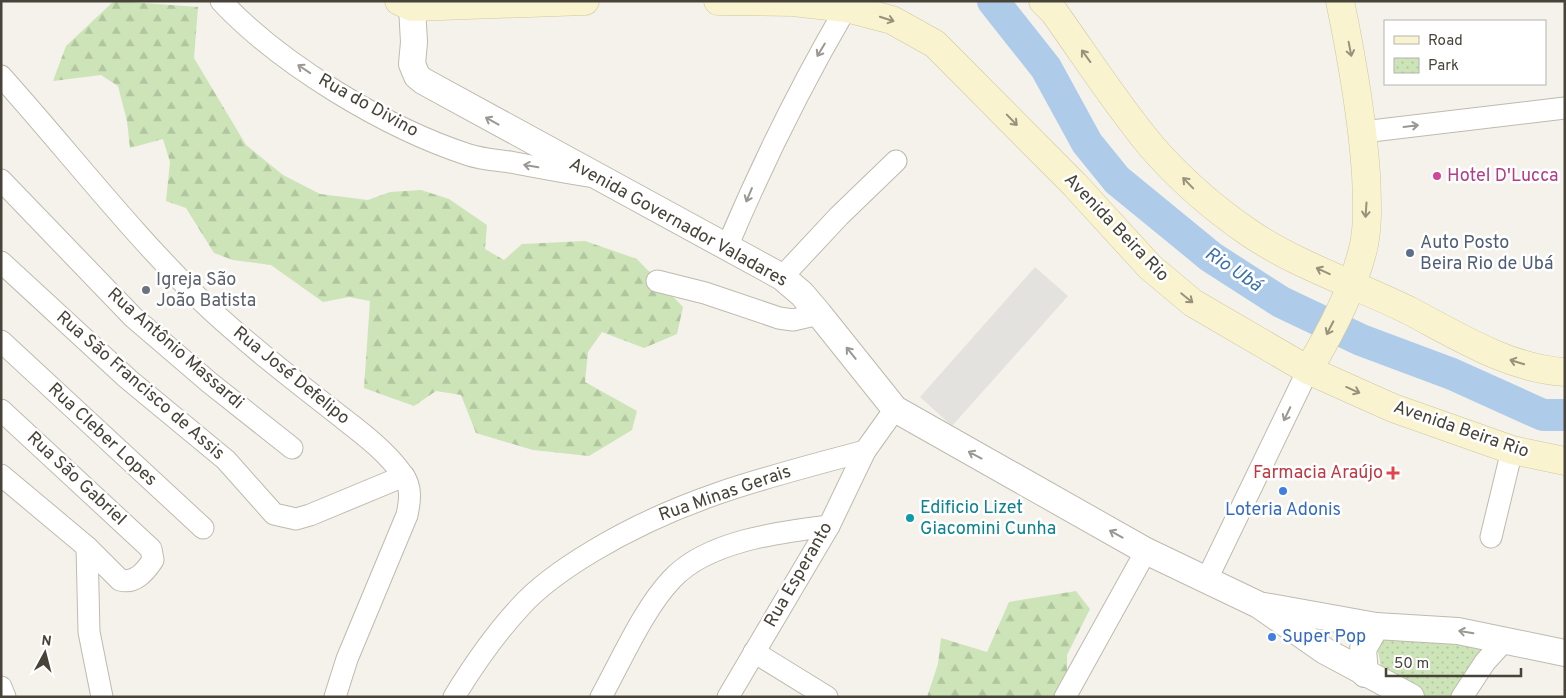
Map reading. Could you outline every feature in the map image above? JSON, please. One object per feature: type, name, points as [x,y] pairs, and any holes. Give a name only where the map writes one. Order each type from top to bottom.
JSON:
[{"type":"main road","points":[[408,3],[585,1]]},
{"type":"main road","name":"Avenida Beira Rio","points":[[718,1],[793,2],[846,8],[892,20],[935,44],[1075,185],[1150,267],[1193,303],[1313,362],[1393,408],[1512,450],[1565,460]]},
{"type":"main road","points":[[1042,1],[1054,12],[1152,147],[1199,194],[1249,233],[1289,255],[1347,293],[1500,356],[1549,371],[1565,372]]},
{"type":"main road","points":[[1313,362],[1347,293],[1362,253],[1365,238],[1367,199],[1363,132],[1340,1]]},
{"type":"street","name":"Rua do Divino","points":[[221,1],[239,21],[285,57],[342,95],[408,132],[470,156],[596,177]]},
{"type":"street","name":"Avenida Governador Valadares","points":[[408,3],[414,42],[412,64],[417,76],[437,90],[782,277],[802,294],[895,409],[1146,551],[1259,605]]},
{"type":"street","points":[[727,247],[776,135],[813,63],[846,8]]},
{"type":"street","name":"Rua José Defelipo","points":[[1,76],[174,273],[212,311],[378,447],[404,476],[409,486],[410,499],[407,515],[347,659],[335,697]]},
{"type":"street","points":[[1363,132],[1565,108]]},
{"type":"street","points":[[782,277],[839,216],[896,161]]},
{"type":"street","name":"Rua Antônio Massardi","points":[[1,180],[133,317],[210,383],[292,448]]},
{"type":"street","name":"Rua São Francisco de Assis","points":[[1,262],[128,379],[226,460],[274,514],[296,518],[310,514],[404,476]]},
{"type":"street","points":[[657,281],[705,293],[779,318],[793,320],[819,314]]},
{"type":"street","name":"Rua Cleber Lopes","points":[[1,341],[203,528]]},
{"type":"street","points":[[1206,581],[1313,362]]},
{"type":"street","points":[[866,451],[895,409]]},
{"type":"street","name":"Rua São Gabriel","points":[[1,410],[151,549],[154,556],[151,563],[136,578],[126,581],[113,575],[86,547]]},
{"type":"street","points":[[1491,537],[1512,450]]},
{"type":"street","name":"Rua Esperanto","points":[[728,697],[829,526],[866,451]]},
{"type":"street","name":"Rua Minas Gerais","points":[[454,697],[482,651],[522,604],[566,568],[614,539],[675,508],[751,481],[866,451]]},
{"type":"street","points":[[1,475],[86,547],[89,632],[102,697]]},
{"type":"street","points":[[601,697],[652,606],[672,578],[697,559],[760,537],[829,526]]},
{"type":"street","points":[[1065,697],[1146,551]]},
{"type":"street","points":[[1259,605],[1376,626],[1458,631],[1565,653]]},
{"type":"street","points":[[1259,605],[1299,634],[1365,674],[1411,697]]},
{"type":"street","points":[[1365,674],[1363,649],[1376,626]]},
{"type":"street","points":[[1462,697],[1485,662],[1505,640]]},
{"type":"street","points":[[754,652],[827,697]]},
{"type":"street","points":[[1,687],[5,697]]},
{"type":"green space","points":[[114,1],[198,7],[194,58],[246,145],[283,175],[320,194],[368,200],[390,192],[421,190],[449,199],[487,225],[485,249],[504,260],[522,244],[585,241],[637,259],[683,307],[677,334],[644,348],[602,332],[588,352],[585,382],[637,411],[632,430],[589,456],[533,450],[476,433],[461,395],[436,391],[414,406],[364,388],[370,301],[349,297],[323,302],[271,265],[233,260],[214,253],[186,208],[166,201],[170,162],[163,139],[130,148],[127,121],[118,86],[101,75],[53,81],[66,46]]},
{"type":"green space","points":[[1076,591],[1090,609],[1067,655],[1067,697],[927,697],[938,664],[941,638],[987,652],[1009,602]]},
{"type":"green space","points":[[1380,636],[1492,641],[1458,697],[1426,697],[1382,671],[1378,652]]},
{"type":"shaded area","points":[[1035,267],[1068,296],[952,426],[920,397]]},
{"type":"waterway","name":"Rio Ubá","points":[[993,1],[1046,68],[1087,143],[1117,180],[1211,257],[1281,302],[1361,340],[1452,374],[1543,415],[1565,415]]},
{"type":"place","name":"Hotel D'Lucca","points":[[1437,176]]},
{"type":"place","name":"Auto Posto Beira Rio de Ubá","points":[[1410,253]]},
{"type":"place","name":"Igreja São João Batista","points":[[146,290]]},
{"type":"place","name":"Farmacia Araújo","points":[[1393,473]]},
{"type":"place","name":"Loteria Adonis","points":[[1283,491]]},
{"type":"place","name":"Edificio Lizet Giacomini Cunha","points":[[910,518]]},
{"type":"place","name":"Super Pop","points":[[1272,637]]}]
